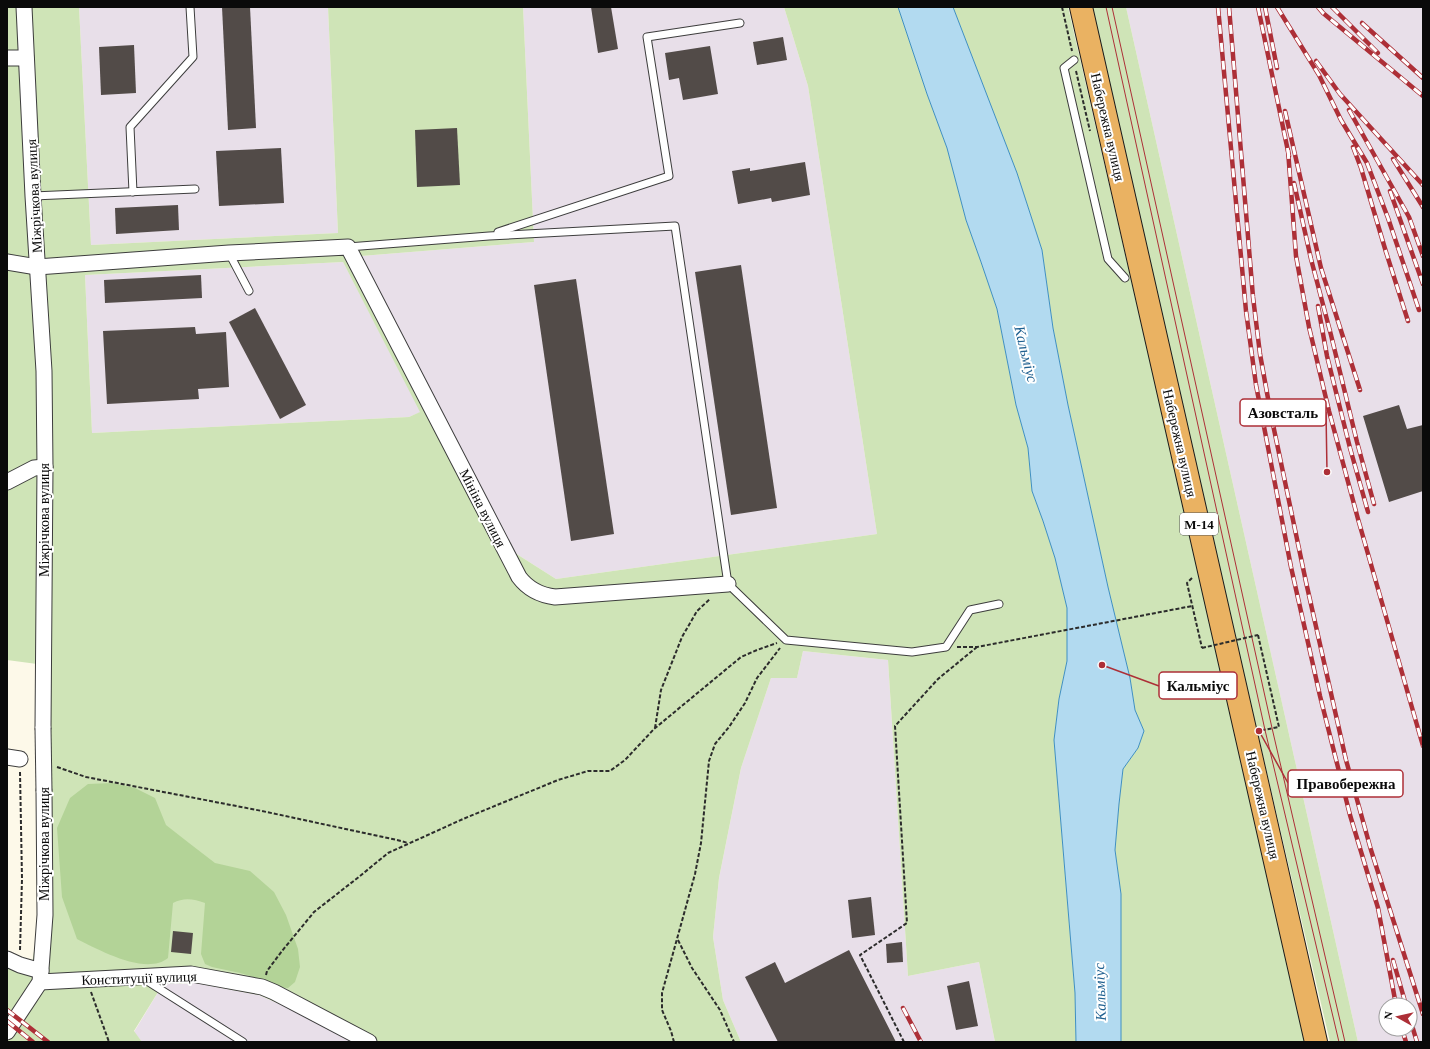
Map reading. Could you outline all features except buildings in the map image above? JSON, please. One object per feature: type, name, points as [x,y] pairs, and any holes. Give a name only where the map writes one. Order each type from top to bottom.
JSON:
[{"type":"highway","name":"Набережна вулиця","points":[[1081,7],[1316,1042]]},
{"type":"street","name":"Міжрічкова вулиця","points":[[10,1028],[40,977],[45,915],[43,728],[45,467],[44,371],[33,196],[24,7]]},
{"type":"street","points":[[7,58],[26,58]]},
{"type":"street","points":[[7,262],[37,267],[229,253],[348,247]]},
{"type":"street","name":"Мініна вулиця","points":[[348,247],[519,577],[528,587],[540,594],[555,597],[728,584]]},
{"type":"street","points":[[7,482],[34,468],[45,467]]},
{"type":"street","name":"Конституції вулиця","points":[[14,962],[40,977],[86,980],[191,974],[262,987],[369,1042]]},
{"type":"lane","points":[[133,192],[130,127],[193,57],[190,7]]},
{"type":"lane","points":[[489,236],[669,176],[647,37],[740,23]]},
{"type":"lane","points":[[1074,60],[1064,68],[1108,259],[1125,278]]},
{"type":"lane","points":[[33,196],[195,189]]},
{"type":"lane","points":[[348,247],[489,236],[675,226],[728,584],[786,640],[912,652],[946,647],[970,610],[999,604]]},
{"type":"lane","points":[[229,253],[249,291]]},
{"type":"lane","points":[[141,977],[244,1042]]},
{"type":"path","points":[[1192,578],[1187,583],[1202,648],[1258,635],[1279,727],[1259,731]]},
{"type":"path","points":[[654,729],[661,690],[682,637],[697,611],[728,584]]},
{"type":"path","points":[[946,647],[977,647],[1192,606]]},
{"type":"path","points":[[262,987],[267,971],[314,912],[388,853],[463,819],[558,780],[588,771],[610,771],[624,760],[654,729],[741,657],[786,640]]},
{"type":"path","points":[[674,1042],[662,1010],[662,993],[695,874],[701,843],[709,760],[715,744],[729,727],[745,703],[758,678],[786,640]]},
{"type":"path","points":[[904,1042],[860,955],[907,923],[895,726],[938,679],[977,647]]},
{"type":"path","points":[[13,758],[20,815],[22,879],[14,962]]},
{"type":"path","points":[[53,766],[86,777],[262,811],[408,843]]},
{"type":"path","points":[[677,939],[692,968],[718,1006],[734,1042]]},
{"type":"path","points":[[86,980],[109,1042]]},
{"type":"shaded area","points":[[79,7],[328,7],[338,233],[91,245]]},
{"type":"shaded area","points":[[523,7],[784,7],[808,86],[877,534],[556,579],[515,553],[361,256],[534,242]]},
{"type":"shaded area","points":[[1126,7],[1423,7],[1423,1042],[1358,1042]]},
{"type":"shaded area","points":[[343,262],[421,412],[409,417],[92,433],[85,275]]},
{"type":"shaded area","points":[[803,651],[888,660],[908,976],[979,962],[995,1042],[741,1042],[723,1000],[713,937],[719,878],[741,768],[771,678],[797,678]]},
{"type":"shaded area","points":[[196,983],[259,995],[293,1010],[353,1042],[142,1042],[134,1032],[163,984]]},
{"type":"green space","points":[[7,7],[79,7],[91,245],[338,233],[328,7],[523,7],[534,242],[361,256],[515,553],[556,579],[877,534],[808,86],[784,7],[898,7],[947,148],[966,220],[997,309],[1016,405],[1028,448],[1032,491],[1055,558],[1067,608],[1067,661],[1059,699],[1054,740],[1075,993],[1076,1042],[995,1042],[979,962],[908,976],[888,660],[803,651],[797,678],[771,678],[741,768],[719,878],[713,937],[723,1000],[741,1042],[353,1042],[293,1010],[259,995],[196,983],[163,984],[134,1031],[142,1042],[10,1042],[7,1040],[7,957],[31,970],[40,914],[37,664],[7,660]],"holes":[[[343,262],[420,412],[409,417],[92,433],[85,275]]]},
{"type":"green space","points":[[953,7],[1068,7],[1208,613],[1305,1042],[1121,1042],[1121,894],[1115,850],[1123,769],[1138,748],[1144,731],[1135,710],[1130,678],[1108,587],[1068,405],[1053,328],[1042,250],[1017,173]]},
{"type":"green space","points":[[1092,7],[1126,7],[1358,1042],[1330,1042],[1225,593]]},
{"type":"green space","points":[[112,783],[135,788],[155,798],[166,825],[215,863],[250,871],[274,892],[286,915],[298,949],[300,967],[295,982],[288,988],[278,987],[260,979],[205,964],[201,954],[205,903],[193,900],[185,899],[173,903],[168,958],[159,963],[135,963],[110,955],[77,939],[62,897],[57,828],[70,798],[88,784]]},
{"type":"water","points":[[898,7],[953,7],[1017,173],[1042,250],[1053,328],[1068,405],[1108,587],[1130,678],[1135,710],[1144,731],[1138,748],[1123,769],[1115,850],[1121,894],[1121,1042],[1076,1042],[1075,993],[1054,740],[1059,699],[1067,661],[1067,608],[1055,558],[1032,491],[1028,448],[1016,405],[997,309],[966,220],[947,148]]},
{"type":"tram line","points":[[1106,7],[1265,730],[1339,1042]]},
{"type":"tram line","points":[[1112,7],[1272,728],[1345,1042]]},
{"type":"railway","points":[[1218,7],[1246,311],[1256,385],[1291,567],[1320,696],[1350,815],[1378,908],[1395,997]]},
{"type":"railway","points":[[1229,7],[1253,297],[1260,354],[1271,415],[1306,582],[1346,760],[1371,850],[1423,1014]]},
{"type":"railway","points":[[1258,7],[1289,156]]},
{"type":"railway","points":[[1265,7],[1277,68]]},
{"type":"railway","points":[[1277,7],[1319,75],[1341,120],[1367,163],[1388,218],[1419,310]]},
{"type":"railway","points":[[1318,7],[1323,13],[1423,96]]},
{"type":"railway","points":[[1332,7],[1378,53]]},
{"type":"railway","points":[[1362,23],[1423,78]]},
{"type":"railway","points":[[1316,61],[1340,94],[1423,185]]},
{"type":"railway","points":[[1349,110],[1409,217],[1423,256]]},
{"type":"railway","points":[[1285,111],[1321,268],[1360,390]]},
{"type":"railway","points":[[1353,147],[1361,168],[1408,321]]},
{"type":"railway","points":[[1288,150],[1296,256],[1309,327],[1329,411],[1358,519],[1423,746]]},
{"type":"railway","points":[[1393,159],[1423,207]]},
{"type":"railway","points":[[1294,183],[1311,259],[1374,504]]},
{"type":"railway","points":[[1390,191],[1423,284]]},
{"type":"railway","points":[[1318,306],[1327,356],[1368,512]]},
{"type":"railway","points":[[1393,960],[1404,997]]},
{"type":"railway","points":[[903,1008],[921,1042]]},
{"type":"railway","points":[[7,1010],[48,1042]]},
{"type":"railway","points":[[7,1021],[33,1042]]},
{"type":"railway","points":[[1404,1037],[1406,1042]]},
{"type":"railway","points":[[1415,1037],[1417,1042]]},
{"type":"place","name":"Азовсталь","points":[[1327,472]]},
{"type":"place","name":"Кальміус","points":[[1102,665]]},
{"type":"place","name":"Правобережна","points":[[1259,731]]}]
